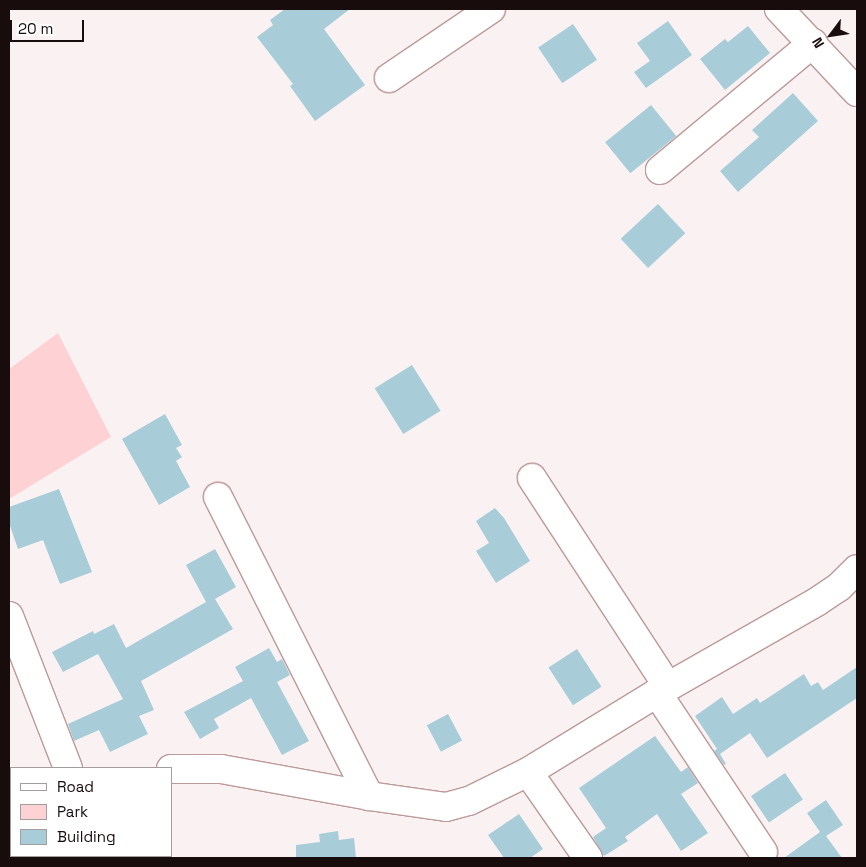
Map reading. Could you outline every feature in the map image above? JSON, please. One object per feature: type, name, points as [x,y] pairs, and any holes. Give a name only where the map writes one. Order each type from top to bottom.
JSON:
[{"type":"street","points":[[389,78],[491,9]]},
{"type":"street","points":[[779,9],[857,92]]},
{"type":"street","points":[[660,170],[813,44]]},
{"type":"street","points":[[532,478],[763,852]]},
{"type":"street","points":[[218,497],[369,796]]},
{"type":"street","points":[[172,769],[222,769],[369,796],[446,807],[468,801],[528,772],[662,690],[818,601],[838,587],[857,569]]},
{"type":"street","points":[[9,616],[68,767]]},
{"type":"street","points":[[528,772],[588,858]]},
{"type":"green space","points":[[58,333],[111,437],[9,499],[9,369]]},
{"type":"building","points":[[285,9],[350,9],[324,29],[365,85],[315,121],[290,86],[293,84],[257,37],[273,25],[270,20]]},
{"type":"building","points":[[668,21],[692,55],[646,88],[634,72],[650,61],[637,43]]},
{"type":"building","points":[[573,24],[597,60],[562,83],[538,47]]},
{"type":"building","points":[[748,26],[770,53],[725,90],[700,59],[725,39],[728,42]]},
{"type":"building","points":[[793,93],[818,121],[738,192],[720,171],[759,137],[752,130]]},
{"type":"building","points":[[651,105],[676,136],[630,173],[605,142]]},
{"type":"building","points":[[658,204],[685,233],[648,268],[621,239]]},
{"type":"building","points":[[412,365],[441,411],[403,434],[375,388]]},
{"type":"building","points":[[165,414],[182,445],[176,448],[182,457],[176,461],[190,487],[159,505],[122,439]]},
{"type":"building","points":[[59,489],[92,572],[60,584],[43,540],[18,549],[9,523],[9,507]]},
{"type":"building","points":[[495,508],[504,518],[530,561],[496,583],[476,551],[489,543],[476,521]]},
{"type":"building","points":[[215,549],[236,587],[215,599],[233,629],[141,681],[154,710],[139,716],[148,734],[110,752],[99,730],[74,741],[68,724],[123,699],[98,654],[63,672],[52,652],[93,631],[94,634],[114,624],[126,648],[206,602],[186,565]]},
{"type":"building","points":[[269,648],[277,662],[282,659],[290,675],[277,682],[309,741],[282,755],[251,698],[214,719],[219,728],[200,739],[184,712],[243,681],[235,667]]},
{"type":"building","points":[[577,649],[602,687],[573,705],[548,668]]},
{"type":"building","points":[[857,667],[857,698],[767,758],[750,733],[720,754],[726,764],[724,765],[714,751],[717,749],[695,716],[722,697],[733,714],[757,698],[760,703],[804,674],[811,686],[818,682],[823,690]]},
{"type":"building","points":[[448,714],[462,740],[441,752],[427,725]]},
{"type":"building","points":[[655,736],[681,772],[688,767],[698,783],[681,794],[708,833],[681,851],[657,814],[625,837],[628,841],[604,856],[593,837],[606,828],[579,788]]},
{"type":"building","points":[[785,773],[803,800],[769,822],[751,796]]},
{"type":"building","points":[[826,800],[843,825],[826,836],[842,858],[784,858],[820,832],[807,813]]},
{"type":"building","points":[[519,814],[543,849],[530,858],[504,858],[488,835]]},
{"type":"building","points":[[338,831],[339,840],[354,838],[356,858],[296,858],[296,845],[320,842],[319,834]]}]
